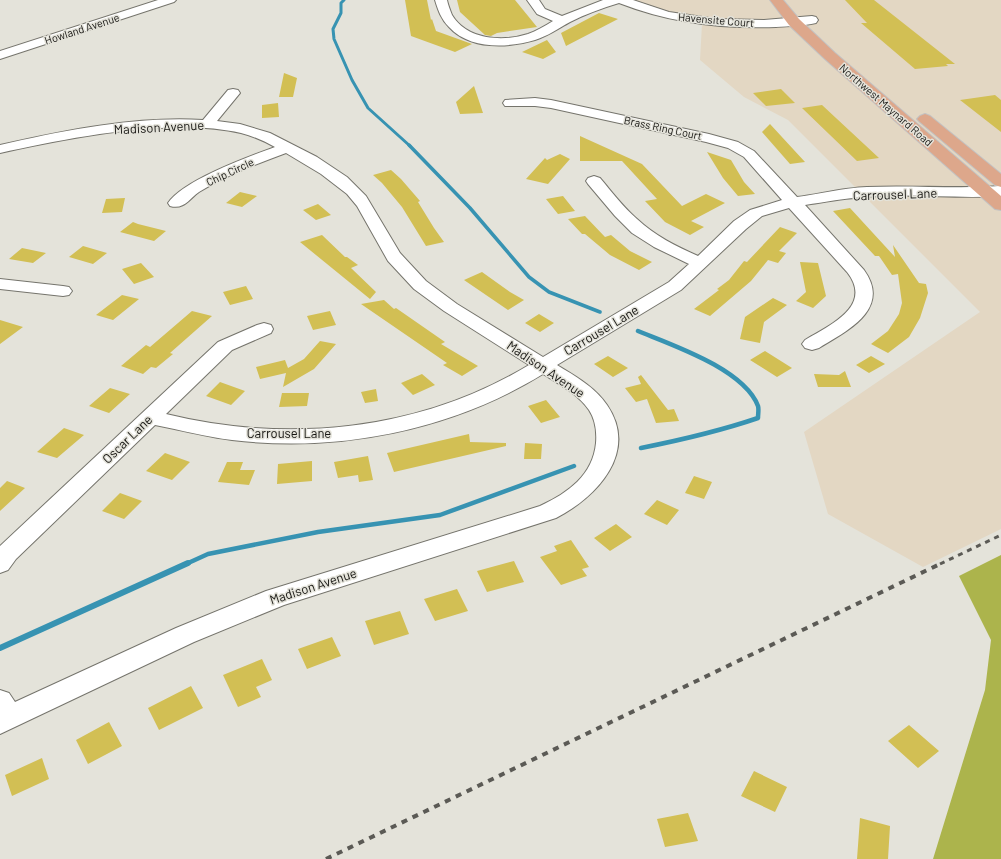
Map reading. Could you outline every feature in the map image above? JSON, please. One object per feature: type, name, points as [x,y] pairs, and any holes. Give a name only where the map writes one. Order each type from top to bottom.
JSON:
[{"type":"main road","name":"Northwest Maynard Road","points":[[776,0],[794,22],[830,56],[996,188]]},
{"type":"main road","points":[[801,8],[825,32]]},
{"type":"main road","name":"Northwest Maynard Road","points":[[915,110],[996,188],[1001,204]]},
{"type":"street","points":[[441,0],[444,12],[455,27],[464,35],[485,40],[506,42],[538,35],[588,9],[616,0]]},
{"type":"street","points":[[532,0],[535,7],[540,12],[563,21]]},
{"type":"street","name":"Havensite Court","points":[[622,0],[656,12],[691,19],[749,24],[812,20]]},
{"type":"street","name":"Howland Avenue","points":[[0,55],[167,1]]},
{"type":"street","points":[[207,124],[233,93]]},
{"type":"street","name":"Brass Ring Court","points":[[510,103],[535,102],[551,104],[725,142],[749,154],[853,268],[862,281],[864,293],[863,304],[856,315],[812,344]]},
{"type":"street","name":"Madison Avenue","points":[[0,149],[88,132],[153,125],[207,124],[253,132],[271,138],[332,175],[356,193],[393,256],[410,275],[433,296],[583,391],[599,410],[608,432],[606,448],[601,465],[589,484],[577,496],[548,512],[274,598],[3,713]]},
{"type":"street","name":"Chip Circle","points":[[176,203],[193,189],[235,168],[287,147]]},
{"type":"street","points":[[594,181],[637,229],[656,241],[700,263]]},
{"type":"street","name":"Carrousel Lane","points":[[150,417],[196,428],[266,435],[307,435],[364,430],[424,418],[495,393],[675,286],[740,225],[756,213],[794,202],[872,192],[996,188]]},
{"type":"street","points":[[0,284],[63,291]]},
{"type":"street","name":"Oscar Lane","points":[[0,564],[8,553],[225,346],[264,329]]},
{"type":"shaded area","points":[[630,0],[1001,0],[1001,529],[923,567],[828,514],[804,432],[980,312],[788,120],[744,97],[700,60],[702,24],[704,19],[659,10]]},
{"type":"green space","points":[[1001,555],[1001,859],[933,859],[985,690],[991,640],[959,576]]},
{"type":"building","points":[[405,0],[427,0],[431,20],[432,19],[436,31],[472,44],[455,52],[411,36]]},
{"type":"building","points":[[457,0],[515,0],[537,27],[497,33],[491,36],[485,35],[460,12]]},
{"type":"building","points":[[845,0],[874,0],[955,64],[915,69],[861,23],[867,23]]},
{"type":"building","points":[[599,13],[618,19],[566,46],[561,33]]},
{"type":"building","points":[[547,40],[556,52],[543,59],[522,52]]},
{"type":"building","points":[[284,73],[297,78],[293,97],[279,97]]},
{"type":"building","points":[[474,86],[483,113],[460,114],[456,102]]},
{"type":"building","points":[[781,89],[795,103],[766,106],[753,93]]},
{"type":"building","points":[[995,95],[1001,100],[1001,132],[960,100]]},
{"type":"building","points":[[278,103],[279,117],[262,118],[262,105]]},
{"type":"building","points":[[822,105],[879,158],[857,161],[802,108]]},
{"type":"building","points":[[770,124],[805,162],[790,164],[762,132]]},
{"type":"building","points":[[580,136],[642,164],[682,206],[706,194],[725,203],[691,221],[704,227],[690,235],[665,222],[645,201],[657,199],[622,161],[580,161]]},
{"type":"building","points":[[707,152],[731,160],[744,182],[755,194],[738,196],[723,178]]},
{"type":"building","points":[[560,154],[570,159],[548,184],[526,179],[545,158],[547,160]]},
{"type":"building","points":[[391,170],[420,201],[418,202],[444,242],[426,246],[402,207],[382,183],[373,175]]},
{"type":"building","points":[[240,192],[257,196],[242,207],[226,203]]},
{"type":"building","points":[[563,196],[575,211],[558,214],[546,199]]},
{"type":"building","points":[[125,198],[122,212],[102,213],[106,199]]},
{"type":"building","points":[[318,204],[331,215],[316,220],[303,210]]},
{"type":"building","points":[[850,208],[895,257],[893,245],[919,283],[926,284],[928,293],[920,318],[909,337],[888,353],[871,344],[888,331],[899,314],[902,303],[898,274],[892,275],[879,256],[875,256],[833,211]]},
{"type":"building","points":[[585,216],[605,237],[611,235],[630,251],[652,262],[639,270],[610,255],[585,234],[582,234],[568,219]]},
{"type":"building","points":[[133,222],[166,231],[154,241],[120,232]]},
{"type":"building","points":[[780,227],[797,233],[779,251],[786,253],[778,263],[768,260],[751,281],[710,316],[694,309],[719,290],[717,289],[729,280],[744,261],[747,262]]},
{"type":"building","points":[[322,235],[345,257],[358,265],[351,268],[376,292],[370,299],[300,242]]},
{"type":"building","points":[[83,246],[107,253],[93,264],[69,257]]},
{"type":"building","points":[[22,248],[46,253],[33,263],[9,259]]},
{"type":"building","points":[[800,262],[818,263],[826,296],[813,308],[796,301],[806,292]]},
{"type":"building","points":[[141,263],[154,277],[134,284],[122,269]]},
{"type":"building","points":[[482,272],[524,300],[508,310],[464,280]]},
{"type":"building","points":[[246,286],[253,299],[230,305],[223,292]]},
{"type":"building","points":[[122,295],[139,299],[113,320],[96,315]]},
{"type":"building","points":[[773,298],[787,305],[764,322],[760,343],[740,339],[745,317]]},
{"type":"building","points":[[384,300],[394,309],[396,308],[445,342],[441,344],[478,366],[462,376],[443,365],[447,363],[361,304]]},
{"type":"building","points":[[192,311],[212,316],[170,353],[173,354],[156,368],[151,367],[143,374],[121,366],[146,345],[150,347]]},
{"type":"building","points":[[330,311],[336,325],[313,330],[307,316]]},
{"type":"building","points":[[539,314],[554,323],[540,332],[525,323]]},
{"type":"building","points":[[0,320],[23,327],[0,344]]},
{"type":"building","points":[[320,341],[336,344],[314,369],[283,387],[286,373],[260,379],[256,367],[285,360],[288,368],[304,359]]},
{"type":"building","points":[[765,351],[792,368],[777,377],[750,360]]},
{"type":"building","points":[[608,356],[628,368],[613,377],[594,364]]},
{"type":"building","points":[[871,356],[885,364],[869,373],[856,365]]},
{"type":"building","points":[[845,371],[851,387],[818,387],[814,374],[839,375]]},
{"type":"building","points":[[422,374],[435,385],[413,395],[401,383]]},
{"type":"building","points":[[641,375],[668,410],[674,409],[679,421],[656,423],[647,399],[636,402],[625,388],[641,384],[638,377]]},
{"type":"building","points":[[220,382],[245,391],[231,405],[206,396]]},
{"type":"building","points":[[110,388],[130,394],[109,413],[89,406]]},
{"type":"building","points":[[376,389],[378,401],[365,403],[361,392]]},
{"type":"building","points":[[282,393],[309,393],[307,406],[279,407]]},
{"type":"building","points":[[546,400],[560,417],[541,423],[528,406]]},
{"type":"building","points":[[64,428],[84,435],[57,458],[37,452]]},
{"type":"building","points":[[469,434],[470,442],[506,443],[506,446],[394,472],[387,453]]},
{"type":"building","points":[[525,443],[542,444],[541,459],[524,459]]},
{"type":"building","points":[[165,453],[190,462],[172,480],[146,471]]},
{"type":"building","points":[[368,456],[373,480],[359,482],[358,475],[338,478],[334,462]]},
{"type":"building","points":[[312,461],[312,481],[277,484],[278,464]]},
{"type":"building","points":[[227,462],[243,462],[240,470],[255,470],[249,485],[218,482]]},
{"type":"building","points":[[694,476],[712,482],[704,499],[685,493]]},
{"type":"building","points":[[7,481],[25,488],[0,511],[0,488]]},
{"type":"building","points":[[120,493],[142,501],[124,519],[102,511]]},
{"type":"building","points":[[657,500],[679,510],[667,525],[644,514]]},
{"type":"building","points":[[616,524],[632,537],[610,551],[594,538]]},
{"type":"building","points":[[571,540],[589,567],[582,569],[587,576],[561,585],[540,557],[557,551],[554,546]]},
{"type":"building","points":[[514,561],[524,582],[487,592],[477,571]]},
{"type":"building","points":[[457,589],[468,611],[435,621],[424,599]]},
{"type":"building","points":[[400,611],[409,634],[374,645],[365,621]]},
{"type":"building","points":[[332,637],[341,656],[307,669],[298,649]]},
{"type":"building","points":[[262,659],[272,680],[256,687],[261,697],[238,707],[223,675]]},
{"type":"building","points":[[191,686],[203,708],[159,730],[148,708]]},
{"type":"building","points":[[109,722],[122,746],[88,764],[76,740]]},
{"type":"building","points":[[909,725],[939,751],[918,768],[888,741]]},
{"type":"building","points":[[42,758],[49,779],[12,796],[5,775]]},
{"type":"building","points":[[754,771],[787,787],[775,812],[741,796]]},
{"type":"building","points":[[688,813],[698,841],[665,847],[657,819]]},
{"type":"building","points":[[860,818],[890,826],[888,859],[857,859]]},
{"type":"waterway","points":[[344,0],[341,3],[341,13],[333,29],[334,39],[352,80],[368,108],[410,146]]},
{"type":"waterway","points":[[410,146],[470,208],[529,277],[549,292],[600,312]]},
{"type":"waterway","points":[[638,331],[687,351],[723,370],[738,381],[750,393],[758,406],[758,418],[700,435],[641,448]]},
{"type":"waterway","points":[[186,564],[208,554],[318,532],[440,515],[574,466]]},
{"type":"waterway","points":[[0,648],[188,563]]},
{"type":"railway","points":[[940,564],[1001,535]]},
{"type":"railway","points":[[326,859],[942,563]]}]
